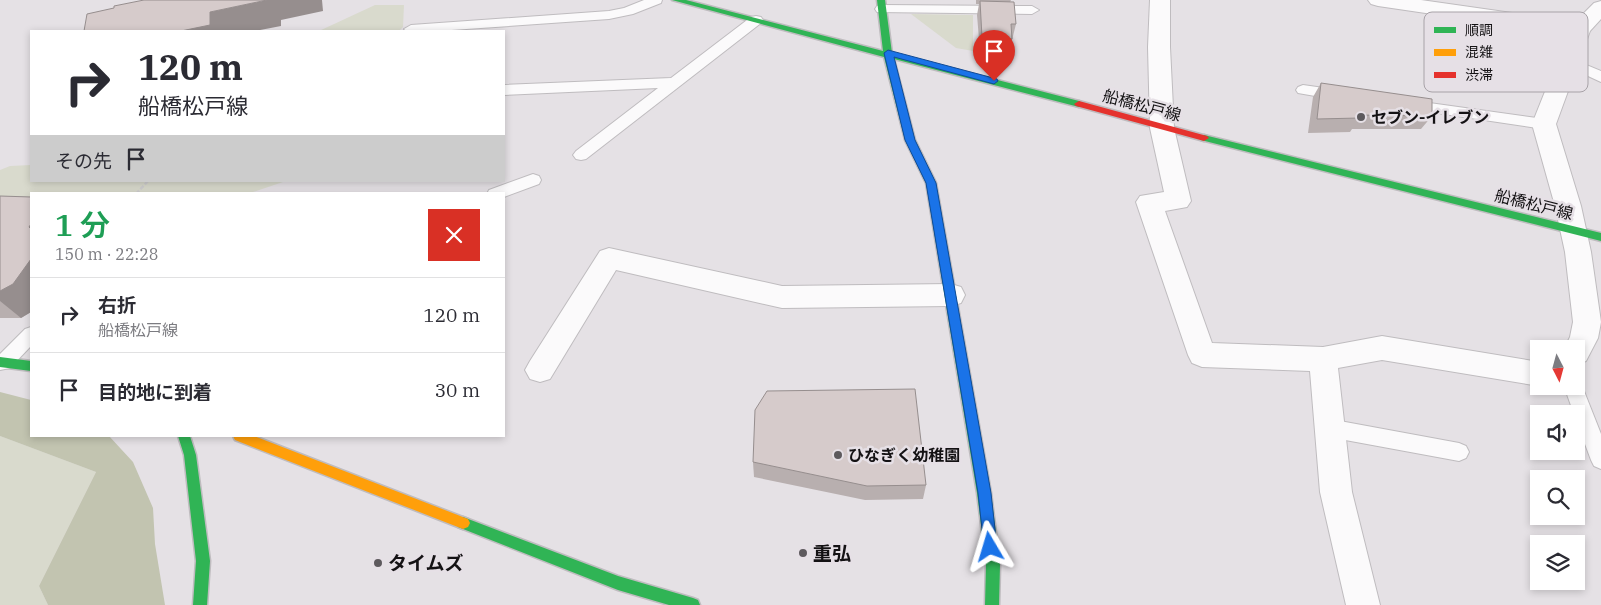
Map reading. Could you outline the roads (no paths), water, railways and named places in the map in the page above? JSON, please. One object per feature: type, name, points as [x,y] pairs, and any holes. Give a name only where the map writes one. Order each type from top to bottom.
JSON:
[{"type":"street","name":"船橋松戸線","points":[[676,0],[888,53],[1162,128],[1601,237]]},
{"type":"street","points":[[1160,0],[1159,47],[1162,128],[1178,201],[1149,202],[1202,355],[1323,359],[1382,348],[1530,373]]},
{"type":"street","points":[[1382,0],[1464,12]]},
{"type":"street","points":[[881,4],[888,53],[910,140],[931,183],[984,493],[992,565],[992,605]]},
{"type":"street","points":[[1588,21],[1601,7]]},
{"type":"street","points":[[1556,92],[1544,124],[1578,252],[1587,322],[1583,340]]},
{"type":"street","points":[[540,370],[609,258],[782,297],[951,296]]},
{"type":"street","points":[[1323,359],[1336,492],[1363,605]]},
{"type":"street","points":[[184,437],[190,455],[203,561],[200,605]]},
{"type":"street","points":[[242,437],[618,584],[693,605]]},
{"type":"lane","points":[[411,29],[609,15],[628,11],[656,0]]},
{"type":"lane","points":[[881,4],[1032,10]]},
{"type":"lane","points":[[581,155],[756,20]]},
{"type":"lane","points":[[1588,71],[1601,77]]},
{"type":"lane","points":[[505,90],[672,84]]},
{"type":"lane","points":[[1303,90],[1351,97]]},
{"type":"lane","points":[[1390,103],[1544,124]]},
{"type":"lane","points":[[500,192],[533,180]]},
{"type":"lane","points":[[17,362],[30,336]]},
{"type":"lane","points":[[1576,395],[1601,460]]},
{"type":"lane","points":[[1329,428],[1459,452]]},
{"type":"place","name":"セブン-イレブン","points":[[1361,117]]},
{"type":"place","name":"ひなぎく幼稚園","points":[[838,455]]},
{"type":"place","name":"重弘","points":[[803,553]]},
{"type":"place","name":"タイムズ","points":[[378,563]]}]
